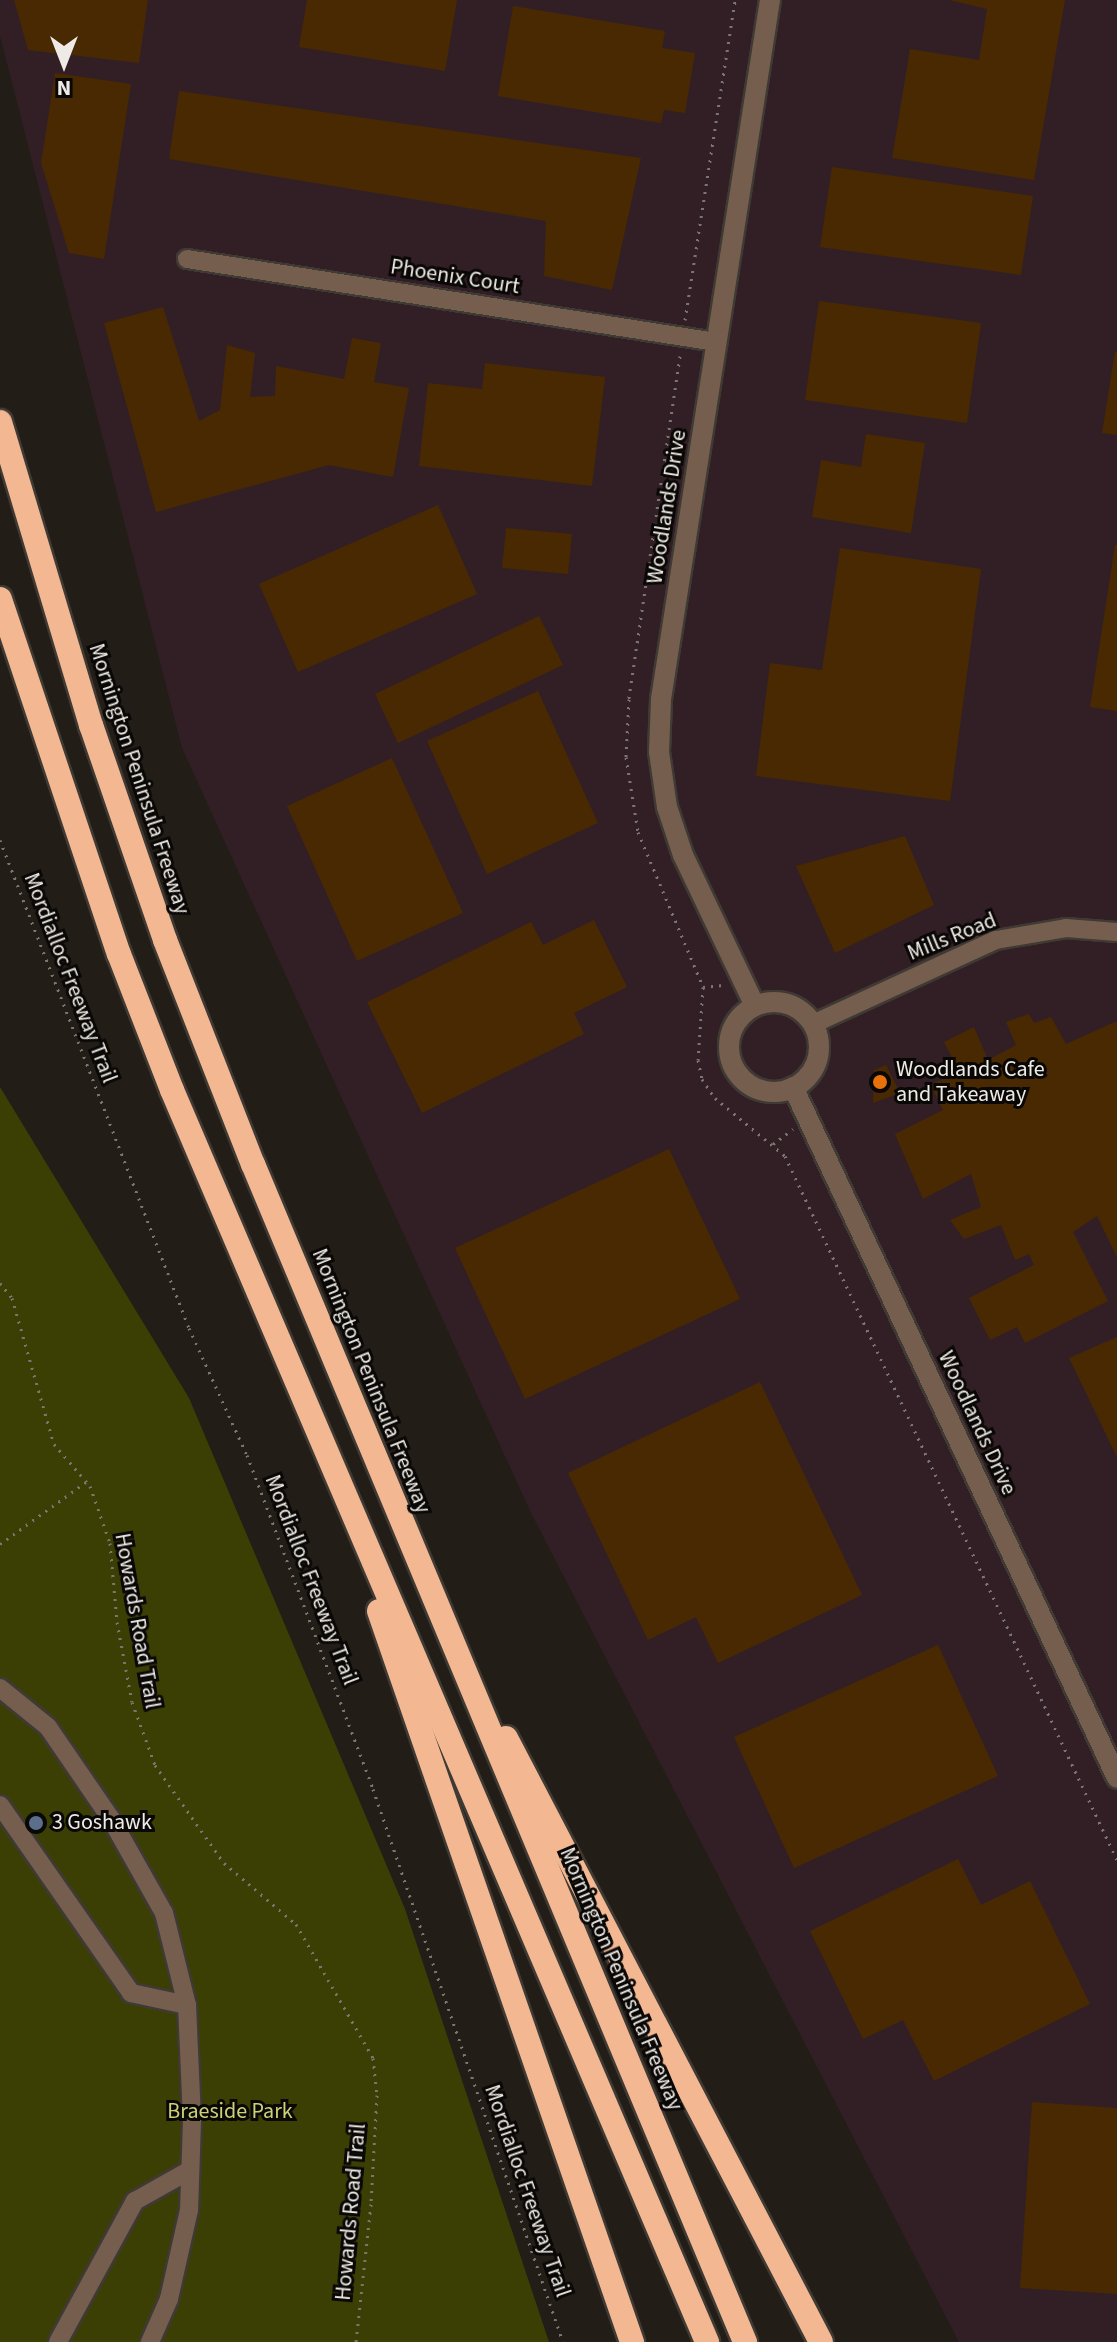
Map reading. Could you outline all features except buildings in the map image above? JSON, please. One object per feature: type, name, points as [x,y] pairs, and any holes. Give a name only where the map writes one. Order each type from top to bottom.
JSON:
[{"type":"highway","name":"Mornington Peninsula Freeway","points":[[0,422],[91,725],[165,940],[426,1581],[745,2342]]},
{"type":"highway","points":[[0,599],[171,1103],[383,1621],[632,2342]]},
{"type":"highway","points":[[119,954],[232,1235],[707,2342]]},
{"type":"highway","points":[[426,1581],[821,2342]]},
{"type":"street","name":"Woodlands Drive","points":[[755,1006],[683,855],[667,807],[659,752],[661,699],[770,0]]},
{"type":"street","name":"Phoenix Court","points":[[187,259],[716,342]]},
{"type":"street","name":"Mills Road","points":[[813,1024],[996,940],[1066,928],[1117,932]]},
{"type":"street","points":[[780,1002],[794,1007],[813,1024],[818,1038],[815,1065],[793,1087],[768,1092],[752,1087],[732,1066],[729,1039],[734,1025],[755,1006],[780,1002]]},
{"type":"street","name":"Woodlands Drive","points":[[793,1087],[1117,1778]]},
{"type":"street","points":[[0,1688],[48,1727],[111,1819],[164,1913],[187,2005],[189,2210],[169,2299],[150,2342]]},
{"type":"street","points":[[0,1805],[131,1993],[187,2005]]},
{"type":"street","points":[[58,2342],[135,2201],[190,2170]]},
{"type":"path","name":"Mordialloc Freeway Trail","points":[[0,840],[155,1244],[247,1455],[308,1615],[563,2342]]},
{"type":"path","points":[[773,1144],[795,1176],[1117,1860]]},
{"type":"path","name":"Howards Road Trail","points":[[0,1283],[12,1298],[54,1444],[86,1482],[110,1543],[117,1622],[132,1702],[155,1765],[224,1863],[296,1924],[373,2058],[377,2095],[372,2189],[356,2342]]},
{"type":"path","points":[[0,1544],[86,1482]]},
{"type":"shaded area","points":[[0,0],[1117,0],[1117,2342],[959,2342],[530,1511],[182,748],[0,36]]},
{"type":"green space","name":"Braeside Park","points":[[0,1087],[189,1398],[405,1909],[549,2342],[0,2342]]},
{"type":"place","name":"Woodlands Cafe and Takeaway","points":[[880,1082]]},
{"type":"place","name":"3 Goshawk","points":[[36,1823]]}]
